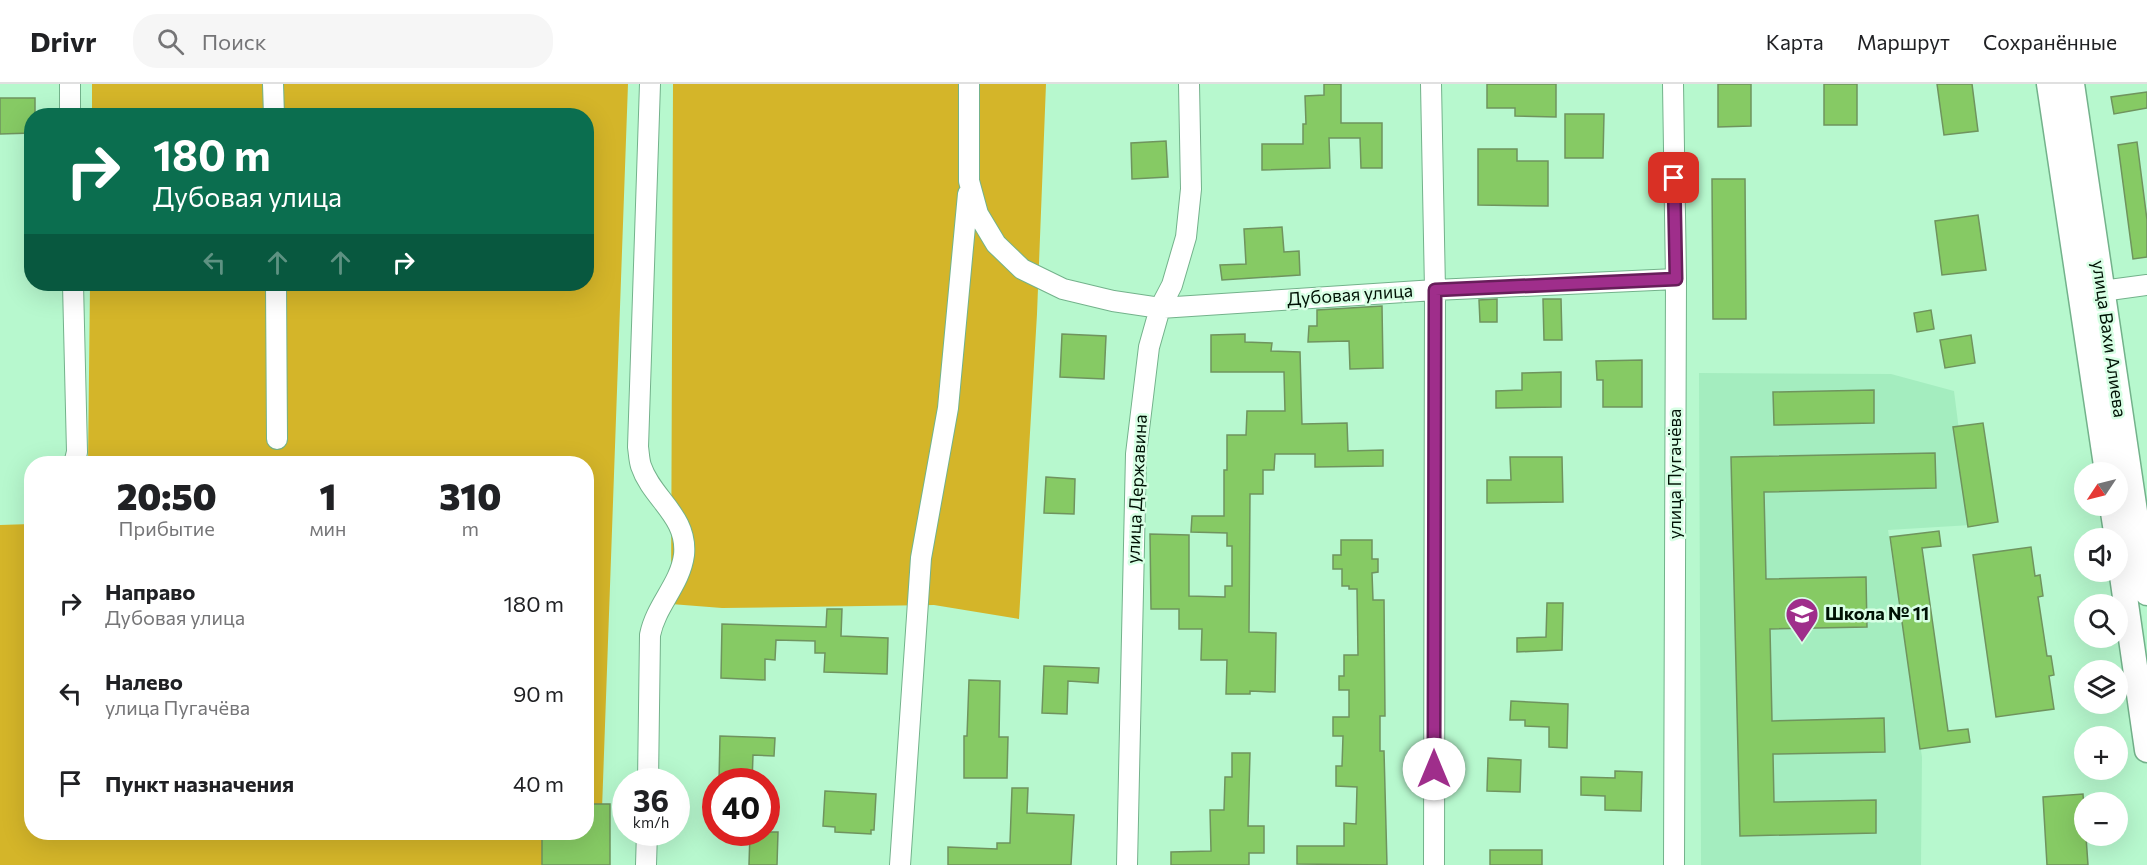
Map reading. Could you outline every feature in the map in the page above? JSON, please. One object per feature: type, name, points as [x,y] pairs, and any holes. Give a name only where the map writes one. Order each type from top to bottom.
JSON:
[{"type":"main road","name":"улица Вахи Алиева","points":[[2049,84],[2106,462]]},
{"type":"main road","name":"улица Вахи Алиева","points":[[2072,84],[2147,593]]},
{"type":"main road","points":[[2123,582],[2147,750]]},
{"type":"street","points":[[70,84],[70,108]]},
{"type":"street","points":[[273,84],[274,108]]},
{"type":"street","points":[[648,768],[650,635],[656,613],[680,571],[684,537],[681,526],[648,481],[640,465],[638,447],[651,84]]},
{"type":"street","points":[[900,865],[921,558],[948,408],[969,182],[969,84]]},
{"type":"street","name":"улица Державина","points":[[1128,865],[1136,454],[1149,347],[1160,308],[1172,285],[1186,237],[1191,189],[1189,84]]},
{"type":"street","points":[[1431,84],[1435,290],[1434,865]]},
{"type":"street","name":"улица Пугачёва","points":[[1673,84],[1676,279],[1674,865]]},
{"type":"street","name":"Дубовая улица","points":[[969,182],[978,214],[996,244],[1022,269],[1063,289],[1113,302],[1160,308],[1435,290],[1676,279]]},
{"type":"street","points":[[2102,291],[2147,285]]},
{"type":"street","points":[[73,291],[75,456]]},
{"type":"street","points":[[276,291],[277,439]]},
{"type":"street","points":[[646,865],[647,846]]},
{"type":"shaded area","points":[[92,84],[628,84],[600,865],[0,865],[0,525],[24,524],[24,840],[594,840],[594,456],[88,456],[90,291],[594,291],[594,108],[92,108]]},
{"type":"shaded area","points":[[673,84],[1046,84],[1037,314],[1019,619],[934,605],[722,608],[671,604]]},
{"type":"shaded area","name":"Школа № 11","points":[[1699,373],[1891,374],[1954,391],[1971,525],[1888,530],[1922,757],[1921,865],[1701,865]]},
{"type":"building","points":[[1324,84],[1341,84],[1341,123],[1382,123],[1382,168],[1361,168],[1360,138],[1329,138],[1330,168],[1262,170],[1262,144],[1303,144],[1303,124],[1306,124],[1305,96],[1324,95]]},
{"type":"building","points":[[1487,84],[1556,84],[1556,117],[1515,116],[1515,108],[1487,108]]},
{"type":"building","points":[[1718,84],[1751,84],[1751,126],[1718,127]]},
{"type":"building","points":[[1824,84],[1857,84],[1857,125],[1824,125]]},
{"type":"building","points":[[1937,84],[1972,84],[1978,131],[1944,135]]},
{"type":"building","points":[[2147,92],[2147,108],[2114,114],[2111,97]]},
{"type":"building","points":[[0,98],[35,98],[35,108],[24,108],[24,133],[0,134]]},
{"type":"building","points":[[1565,114],[1604,114],[1603,158],[1565,158]]},
{"type":"building","points":[[1166,141],[1168,177],[1132,179],[1131,143]]},
{"type":"building","points":[[2137,142],[2147,220],[2147,257],[2133,259],[2118,145]]},
{"type":"building","points":[[1478,149],[1517,149],[1517,161],[1548,161],[1548,206],[1478,205]]},
{"type":"building","points":[[1712,179],[1745,179],[1746,319],[1713,319]]},
{"type":"building","points":[[1978,215],[1986,270],[1942,275],[1935,221]]},
{"type":"building","points":[[1282,227],[1284,252],[1299,251],[1300,275],[1222,280],[1220,265],[1246,264],[1244,229]]},
{"type":"building","points":[[1497,299],[1497,322],[1480,322],[1479,300]]},
{"type":"building","points":[[1543,299],[1561,299],[1562,340],[1544,340]]},
{"type":"building","points":[[1382,306],[1383,368],[1350,369],[1349,341],[1308,342],[1309,326],[1317,326],[1317,310]]},
{"type":"building","points":[[1931,310],[1934,329],[1917,332],[1914,313]]},
{"type":"building","points":[[1062,334],[1106,336],[1104,379],[1060,377]]},
{"type":"building","points":[[1245,334],[1245,342],[1272,343],[1271,351],[1300,352],[1302,424],[1347,423],[1348,451],[1383,450],[1383,466],[1315,467],[1315,454],[1275,454],[1274,470],[1263,470],[1263,494],[1250,494],[1249,632],[1276,633],[1275,692],[1250,691],[1250,694],[1226,694],[1227,660],[1201,660],[1202,629],[1179,629],[1179,609],[1151,609],[1150,534],[1189,535],[1189,596],[1225,597],[1225,586],[1232,586],[1232,546],[1227,546],[1227,533],[1191,532],[1192,516],[1224,516],[1227,435],[1246,435],[1247,411],[1285,411],[1284,372],[1211,372],[1211,335]]},
{"type":"building","points":[[1971,335],[1975,363],[1945,368],[1940,340]]},
{"type":"building","points":[[1642,360],[1642,407],[1603,407],[1603,380],[1597,380],[1596,361]]},
{"type":"building","points":[[1561,372],[1561,407],[1496,408],[1496,391],[1522,390],[1522,373]]},
{"type":"building","points":[[1874,390],[1874,423],[1774,425],[1773,392]]},
{"type":"building","points":[[1983,423],[1998,522],[1968,527],[1953,427]]},
{"type":"building","points":[[1935,453],[1936,488],[1764,492],[1766,579],[1866,577],[1867,627],[1770,629],[1772,721],[1884,718],[1885,752],[1773,754],[1774,802],[1876,800],[1876,833],[1740,836],[1731,457]]},
{"type":"building","points":[[1510,457],[1562,457],[1563,502],[1487,503],[1487,480],[1511,480]]},
{"type":"building","points":[[1046,477],[1075,479],[1074,514],[1044,513]]},
{"type":"building","points":[[1939,531],[1941,546],[1922,548],[1948,731],[1968,729],[1970,742],[1920,749],[1890,537]]},
{"type":"building","points":[[1341,540],[1372,540],[1372,559],[1378,559],[1378,572],[1372,573],[1373,600],[1384,600],[1385,716],[1380,716],[1380,751],[1384,751],[1387,865],[1297,864],[1297,846],[1344,846],[1344,823],[1356,824],[1357,787],[1336,786],[1336,766],[1342,766],[1343,736],[1333,736],[1333,717],[1349,717],[1349,690],[1339,690],[1339,676],[1344,676],[1344,655],[1358,655],[1357,589],[1342,586],[1342,569],[1333,569],[1333,555],[1341,555]]},
{"type":"building","points":[[2031,547],[2035,576],[2040,575],[2043,596],[2038,597],[2047,656],[2051,656],[2054,675],[2049,676],[2054,709],[1996,717],[1973,555]]},
{"type":"building","points":[[1547,603],[1563,603],[1562,650],[1517,652],[1517,638],[1546,637]]},
{"type":"building","points":[[827,609],[842,609],[841,636],[888,638],[887,674],[824,672],[825,653],[815,653],[815,641],[776,640],[775,660],[765,659],[765,680],[721,678],[722,624],[826,627]]},
{"type":"building","points":[[1044,666],[1099,668],[1098,683],[1068,681],[1067,714],[1042,713]]},
{"type":"building","points":[[969,680],[1000,681],[999,737],[1008,737],[1007,778],[964,778],[964,736],[967,736]]},
{"type":"building","points":[[1511,701],[1568,704],[1567,748],[1549,747],[1549,727],[1525,726],[1525,720],[1510,720]]},
{"type":"building","points":[[720,736],[775,738],[774,756],[753,755],[753,768],[719,768]]},
{"type":"building","points":[[1232,753],[1250,753],[1248,826],[1264,826],[1264,853],[1249,853],[1249,865],[1171,865],[1171,852],[1211,851],[1210,810],[1224,810],[1225,777],[1232,777]]},
{"type":"building","points":[[1488,758],[1521,760],[1520,792],[1487,791]]},
{"type":"building","points":[[1615,771],[1642,772],[1641,811],[1605,810],[1605,796],[1581,795],[1581,777],[1615,778]]},
{"type":"building","points":[[1012,788],[1028,788],[1027,813],[1074,815],[1071,865],[948,865],[948,847],[997,849],[997,843],[1010,843]]},
{"type":"building","points":[[825,791],[876,794],[874,830],[871,830],[871,834],[835,832],[835,827],[823,826]]},
{"type":"building","points":[[2074,795],[2074,846],[2087,846],[2088,865],[2047,865],[2043,797]]},
{"type":"building","points":[[594,804],[610,804],[610,865],[542,865],[542,840],[594,840]]},
{"type":"building","points":[[750,846],[778,846],[777,865],[749,865]]},
{"type":"building","points":[[1490,850],[1542,850],[1542,865],[1490,865]]},
{"type":"place","name":"Школа № 11","points":[[1802,643]]},
{"type":"route","points":[[1434,769],[1435,290],[1676,279],[1674,178]]}]
